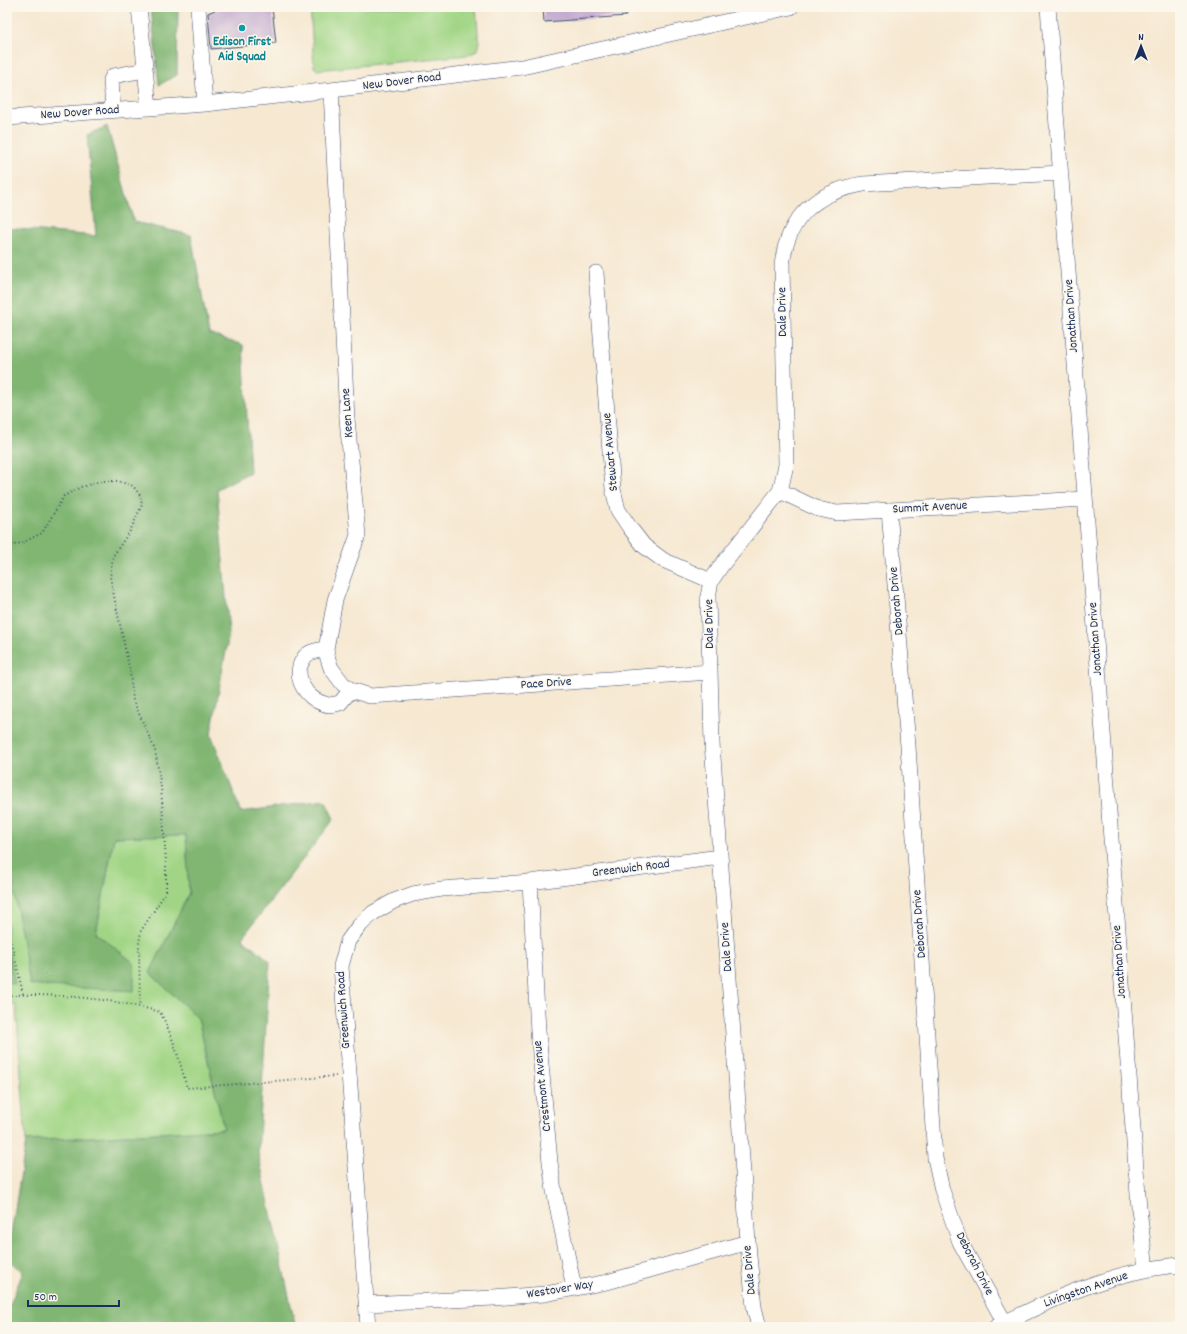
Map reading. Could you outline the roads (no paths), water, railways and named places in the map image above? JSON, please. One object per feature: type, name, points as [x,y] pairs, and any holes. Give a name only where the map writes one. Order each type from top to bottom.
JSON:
[{"type":"street","points":[[139,7],[149,108]]},
{"type":"street","points":[[198,7],[205,104]]},
{"type":"street","name":"New Dover Road","points":[[7,118],[205,104],[522,67],[749,12],[791,7]]},
{"type":"street","name":"Jonathan Drive","points":[[1048,7],[1139,1208],[1146,1270]]},
{"type":"street","points":[[113,110],[110,80],[113,76],[145,70]]},
{"type":"street","name":"Keen Lane","points":[[331,90],[348,419],[358,535],[335,600],[326,649],[331,668],[343,684],[360,694],[381,696]]},
{"type":"street","name":"Dale Drive","points":[[759,1327],[754,1307],[748,1242],[720,858],[712,743],[708,597],[711,581],[721,566],[780,491],[786,465],[782,266],[788,240],[801,216],[821,198],[845,187],[863,184],[1061,173]]},
{"type":"street","name":"Stewart Avenue","points":[[596,272],[613,489],[618,510],[644,546],[663,560],[711,581]]},
{"type":"street","name":"Summit Avenue","points":[[780,491],[818,509],[836,513],[1085,499]]},
{"type":"street","name":"Deborah Drive","points":[[889,510],[908,746],[935,1158],[942,1190],[960,1242],[1001,1325]]},
{"type":"street","points":[[326,649],[314,651],[304,657],[299,670],[300,682],[311,699],[326,705],[340,704],[351,690]]},
{"type":"street","name":"Pace Drive","points":[[381,696],[710,672]]},
{"type":"street","name":"Greenwich Road","points":[[368,1327],[341,966],[348,941],[358,927],[373,913],[394,901],[413,894],[442,889],[530,882],[720,858]]},
{"type":"street","name":"Crestmont Avenue","points":[[530,882],[538,1032],[550,1162],[554,1191],[574,1288]]},
{"type":"street","name":"Westover Way","points":[[366,1304],[545,1294],[606,1282],[748,1242]]},
{"type":"street","name":"Livingston Avenue","points":[[1001,1325],[1037,1307],[1112,1278],[1146,1270],[1180,1265]]},
{"type":"place","name":"Edison First Aid Squad","points":[[242,28]]}]
